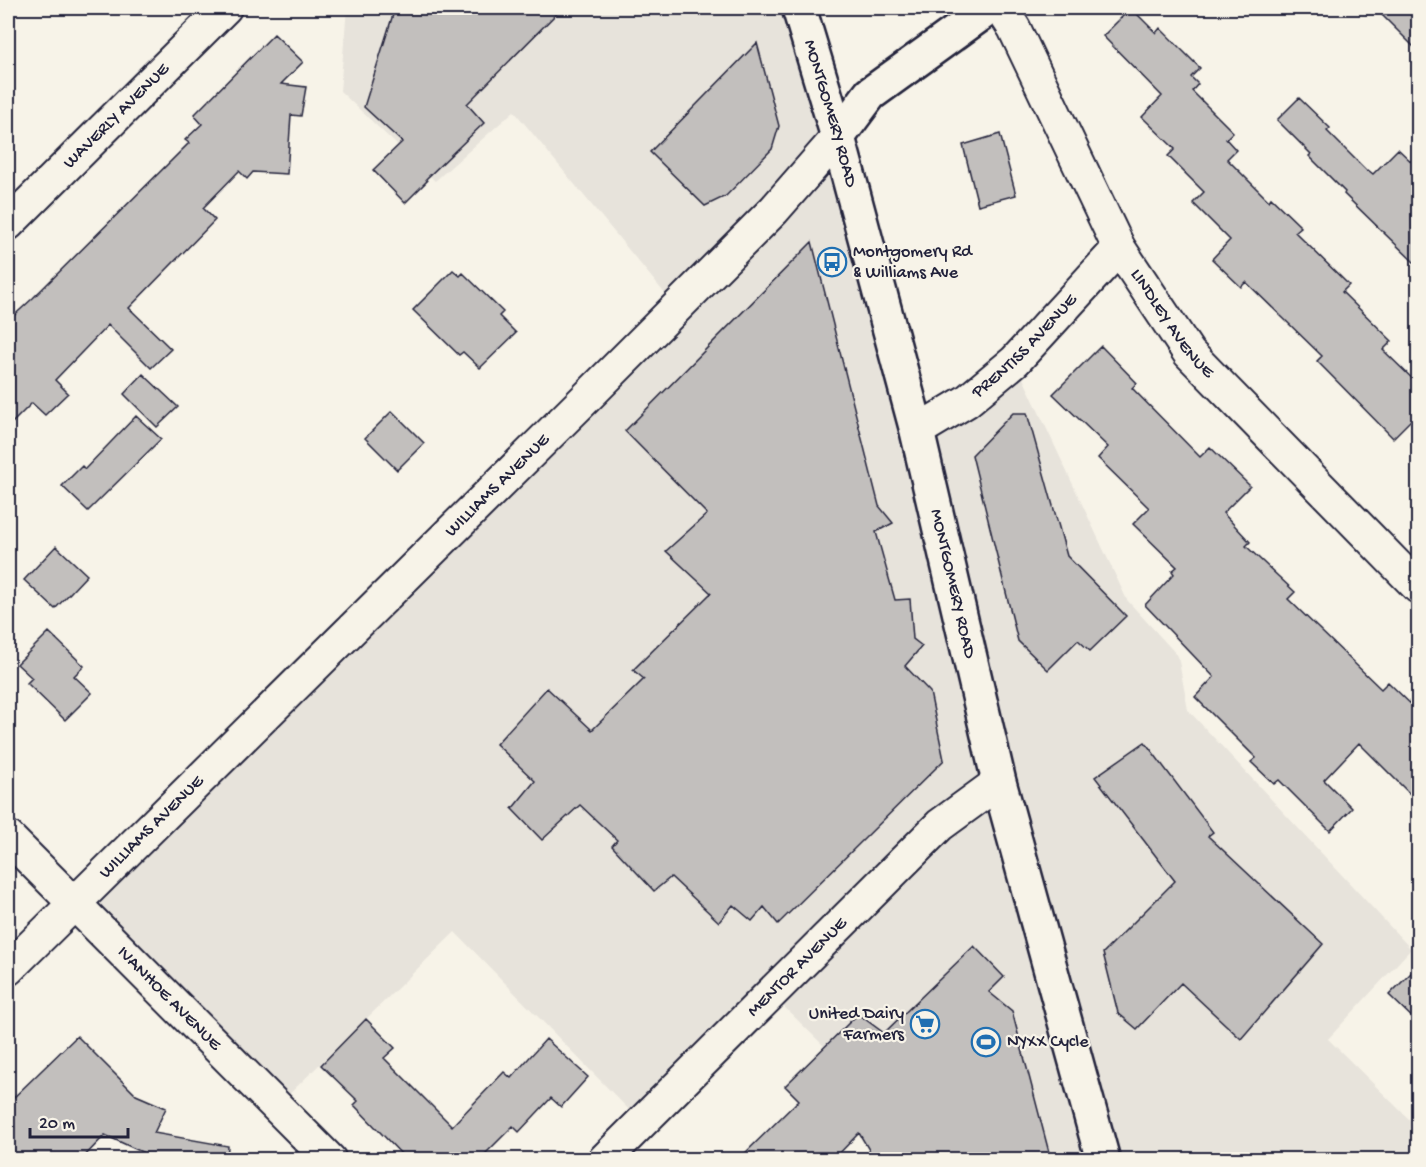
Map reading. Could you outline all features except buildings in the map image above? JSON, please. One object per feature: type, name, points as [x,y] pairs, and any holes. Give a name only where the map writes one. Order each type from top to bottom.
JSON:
[{"type":"main road","name":"MONTGOMERY ROAD","points":[[799,8],[838,137],[917,431],[999,782],[1103,1160]]},
{"type":"main road","name":"WILLIAMS AVENUE","points":[[838,137],[870,94],[989,8]]},
{"type":"street","name":"WAVERLY AVENUE","points":[[8,224],[225,8]]},
{"type":"street","name":"LINDLEY AVENUE","points":[[1001,8],[1014,28],[1119,248],[1189,353],[1419,587]]},
{"type":"street","name":"WILLIAMS AVENUE","points":[[8,969],[774,210],[838,137]]},
{"type":"street","name":"PRENTISS AVENUE","points":[[917,431],[967,401],[1016,360],[1119,248]]},
{"type":"street","name":"MENTOR AVENUE","points":[[604,1160],[940,825],[999,782]]},
{"type":"street","name":"IVANHOE AVENUE","points":[[8,837],[330,1160]]},
{"type":"shaded area","points":[[347,8],[799,8],[917,430],[1015,361],[1127,600],[1178,656],[1188,710],[1411,949],[1328,1039],[1418,1128],[1418,1159],[939,1159],[771,994],[641,1122],[455,932],[277,1106],[75,903],[676,307],[514,111],[435,181],[340,91]]},
{"type":"place","name":"Montgomery Rd & Williams Ave","points":[[832,262]]},
{"type":"place","name":"United Dairy Farmers","points":[[925,1024]]},
{"type":"place","name":"NYXX Cycle","points":[[986,1042]]}]
